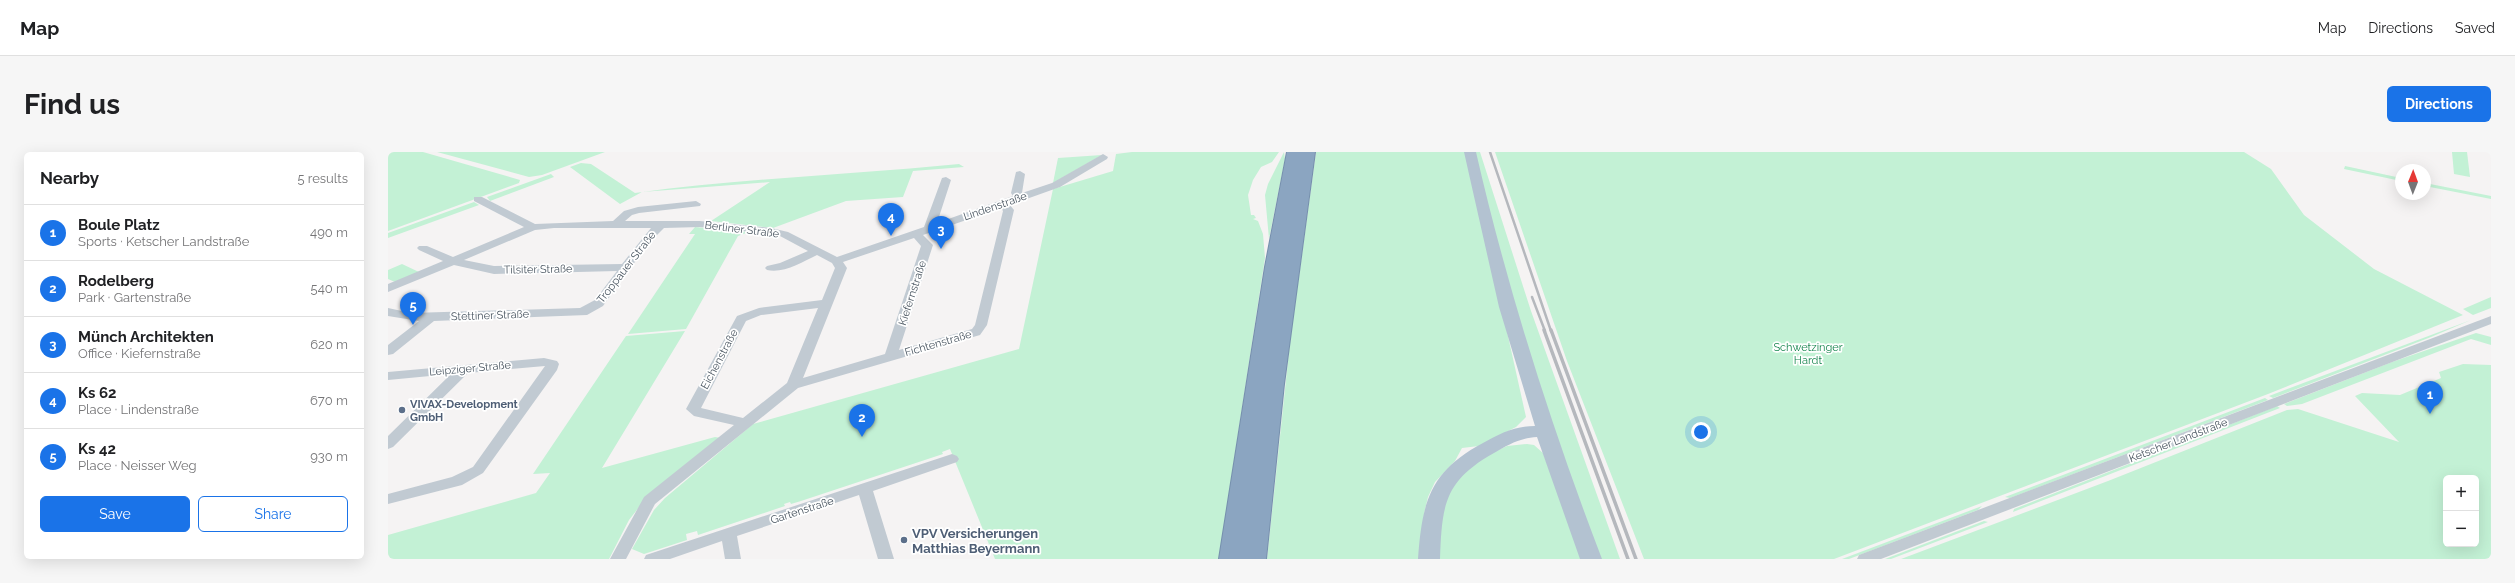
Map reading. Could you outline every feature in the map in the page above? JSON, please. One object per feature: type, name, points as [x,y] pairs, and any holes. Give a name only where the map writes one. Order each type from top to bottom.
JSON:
[{"type":"highway","points":[[1231,559],[1273,274],[1294,152]]},
{"type":"highway","points":[[1254,559],[1274,384],[1308,152]]},
{"type":"main road","points":[[1470,152],[1497,273],[1547,436],[1591,559]]},
{"type":"main road","points":[[1429,559],[1431,518],[1434,505],[1442,485],[1463,463],[1520,431],[1538,407]]},
{"type":"main road","points":[[1520,431],[1547,436]]},
{"type":"main road","points":[[1497,443],[1547,436]]},
{"type":"street","name":"Lindenstraße","points":[[836,261],[1056,185],[1103,157]]},
{"type":"street","points":[[1020,174],[1016,193],[1020,198]]},
{"type":"street","points":[[929,229],[946,180]]},
{"type":"street","points":[[478,199],[533,227]]},
{"type":"street","points":[[616,224],[628,213],[638,210],[696,204]]},
{"type":"street","name":"Fichtenstraße","points":[[792,385],[976,332],[981,325],[1008,210],[1003,204]]},
{"type":"street","name":"Berliner Straße","points":[[388,288],[533,227],[616,224],[700,224],[771,230],[784,234],[836,261]]},
{"type":"street","name":"Troppauer Straße","points":[[591,308],[599,303],[625,267],[661,224]]},
{"type":"street","name":"Kiefernstraße","points":[[892,356],[928,245],[916,234]]},
{"type":"street","name":"Tilsiter Straße","points":[[423,248],[453,261],[494,270],[625,267]]},
{"type":"street","points":[[771,268],[783,266],[817,251]]},
{"type":"street","points":[[618,559],[649,501],[792,385],[828,303],[841,268],[836,261]]},
{"type":"street","name":"Eichenstraße","points":[[746,423],[699,413],[693,409],[741,319],[759,312],[828,303]]},
{"type":"street","name":"Stettiner Straße","points":[[388,312],[411,317],[431,317],[573,313],[591,308]]},
{"type":"street","points":[[388,351],[431,317]]},
{"type":"street","name":"Ketscher Landstraße","points":[[1865,559],[2491,320]]},
{"type":"street","name":"Leipziger Straße","points":[[388,376],[544,362],[552,364],[550,370],[478,470],[457,481],[388,499]]},
{"type":"street","points":[[388,444],[464,369]]},
{"type":"street","name":"Gartenstraße","points":[[652,559],[952,459]]},
{"type":"street","points":[[865,489],[886,559]]},
{"type":"street","points":[[729,534],[733,559]]},
{"type":"green space","points":[[388,152],[423,152],[520,180],[519,183],[388,231]]},
{"type":"green space","points":[[437,152],[605,152],[542,175],[529,177]]},
{"type":"green space","points":[[1132,152],[1279,152],[1272,162],[1261,167],[1253,180],[1248,195],[1251,215],[1254,215],[1256,218],[1253,219],[1258,221],[1263,234],[1265,258],[1219,559],[995,559],[950,449],[942,452],[943,454],[801,501],[791,504],[790,502],[784,504],[785,506],[698,535],[697,531],[686,534],[687,540],[644,554],[632,549],[654,510],[665,498],[753,424],[1019,349],[1053,189],[1113,171],[1116,154]]},
{"type":"green space","points":[[1284,152],[1285,159],[1269,239],[1265,195],[1268,184]]},
{"type":"green space","points":[[1316,152],[1467,152],[1526,417],[1516,427],[1479,446],[1462,448],[1455,461],[1435,482],[1428,497],[1424,514],[1422,559],[1267,559],[1290,342]]},
{"type":"green space","points":[[1474,152],[1480,152],[1531,311],[1620,559],[1598,559],[1527,357]]},
{"type":"green space","name":"Schwetzinger Hardt","points":[[1495,152],[2244,152],[2271,169],[2304,215],[2374,269],[2463,315],[2268,394],[1834,559],[1644,559],[1567,361]]},
{"type":"green space","points":[[2452,152],[2467,152],[2470,177],[2454,174]]},
{"type":"green space","points":[[1102,155],[1053,183],[1058,158]]},
{"type":"green space","points":[[581,163],[591,164],[635,193],[642,192],[620,204],[570,167]]},
{"type":"green space","points":[[959,164],[964,167],[913,171],[903,197],[846,201],[773,228],[711,221],[770,182],[644,192],[756,180]]},
{"type":"green space","points":[[2345,166],[2395,177],[2395,180],[2344,169]]},
{"type":"green space","points":[[551,174],[554,177],[490,201],[487,197]]},
{"type":"green space","points":[[2431,184],[2491,196],[2491,199],[2431,187]]},
{"type":"green space","points":[[474,202],[479,205],[388,238],[388,233]]},
{"type":"green space","points":[[695,227],[749,232],[738,236],[686,329],[628,334],[695,234],[689,234]]},
{"type":"green space","points":[[402,264],[419,272],[395,282],[388,279],[388,270]]},
{"type":"green space","points":[[2491,297],[2491,308],[2473,315],[2463,309]]},
{"type":"green space","points":[[2471,320],[2273,398],[2269,396]]},
{"type":"green space","points":[[685,331],[602,468],[715,437],[721,438],[643,502],[629,520],[609,559],[388,559],[388,535],[536,493],[550,473],[533,474],[626,336]]},
{"type":"green space","points":[[2476,333],[2491,337],[2491,345],[2471,339],[2302,404],[2287,406],[2284,404],[2392,362]]},
{"type":"green space","points":[[2463,364],[2491,365],[2491,559],[1901,559],[2108,481],[2287,410],[2298,409],[2399,442],[2355,396],[2362,393],[2400,395],[2441,378],[2439,372]]},
{"type":"green space","points":[[2265,398],[2268,400],[2010,498],[2005,497]]},
{"type":"green space","points":[[2277,406],[2280,408],[2013,512],[2014,509]]},
{"type":"green space","points":[[1527,444],[1534,445],[1543,453],[1583,559],[1436,559],[1440,503],[1469,464],[1507,446]]},
{"type":"green space","points":[[1982,506],[1978,510],[1849,559],[1842,559]]},
{"type":"green space","points":[[1984,521],[1988,522],[1891,559],[1885,559]]},
{"type":"railway","points":[[1490,152],[1551,331]]},
{"type":"railway","points":[[1532,297],[1545,331]]},
{"type":"railway","points":[[1544,330],[1628,559]]},
{"type":"railway","points":[[1551,330],[1636,559]]},
{"type":"place","name":"Ks 62","points":[[891,236]]},
{"type":"place","name":"Münch Architekten","points":[[941,249]]},
{"type":"place","name":"Ks 42","points":[[413,325]]},
{"type":"place","name":"VIVAX-Development GmbH","points":[[402,410]]},
{"type":"place","name":"Boule Platz","points":[[2430,414]]},
{"type":"place","name":"Rodelberg","points":[[862,437]]},
{"type":"place","name":"VPV Versicherungen Matthias Beyermann","points":[[904,540]]}]
